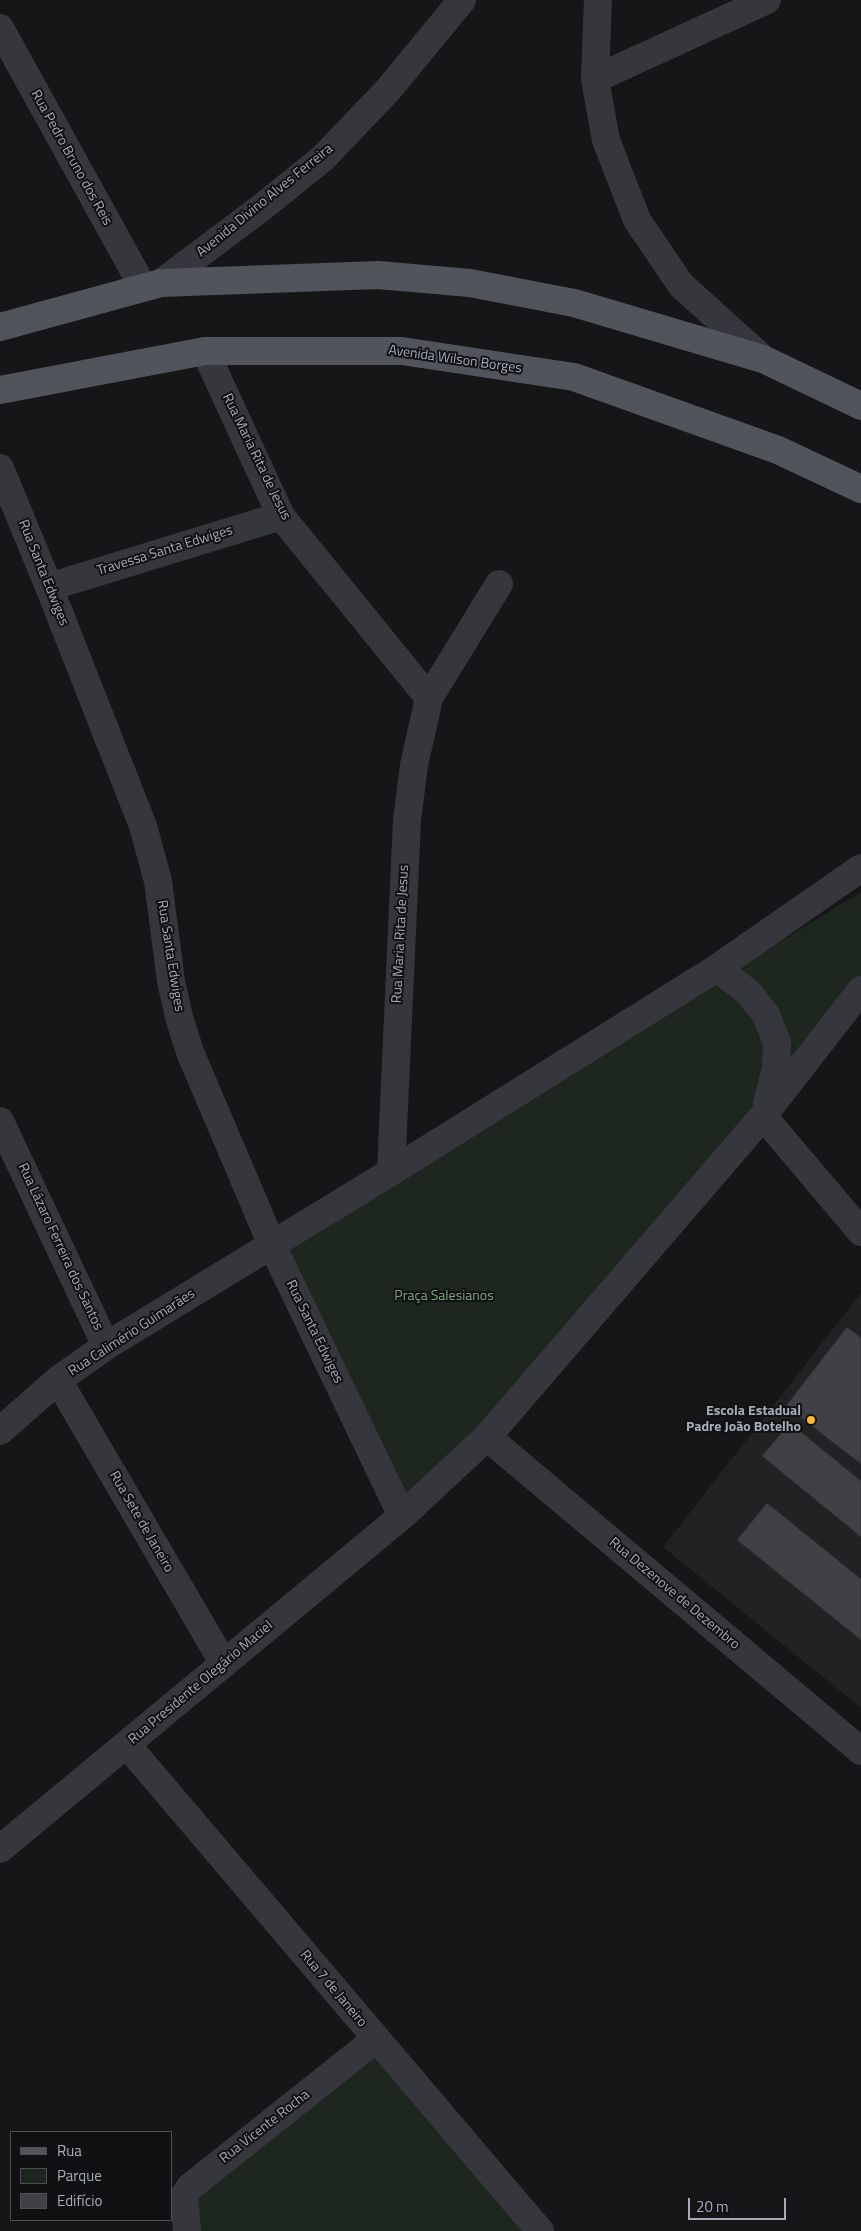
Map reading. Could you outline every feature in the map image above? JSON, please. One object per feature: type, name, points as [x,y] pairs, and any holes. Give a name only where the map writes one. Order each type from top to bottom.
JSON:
[{"type":"main road","points":[[0,327],[152,285],[378,275],[470,283],[574,302],[763,359],[861,406]]},
{"type":"main road","name":"Avenida Wilson Borges","points":[[0,390],[205,351],[402,351],[574,377],[778,450],[861,489]]},
{"type":"street","name":"Avenida Divino Alves Ferreira","points":[[152,285],[261,208],[323,158],[388,90],[462,0]]},
{"type":"street","points":[[598,0],[595,79],[606,140],[637,220],[681,285],[763,359]]},
{"type":"street","points":[[595,79],[767,0]]},
{"type":"street","name":"Rua Pedro Bruno dos Reis","points":[[0,28],[152,285]]},
{"type":"street","name":"Rua Maria Rita de Jesus","points":[[205,351],[281,516],[429,698]]},
{"type":"street","name":"Rua Santa Edwiges","points":[[0,468],[143,826],[158,881],[171,982],[190,1052],[272,1245],[402,1516]]},
{"type":"street","name":"Travessa Santa Edwiges","points":[[49,587],[281,516]]},
{"type":"street","name":"Rua Maria Rita de Jesus","points":[[391,1172],[407,820],[414,765],[429,698],[499,584]]},
{"type":"street","points":[[272,1245],[717,968],[861,868]]},
{"type":"street","points":[[717,968],[749,993],[766,1015],[777,1042],[776,1069],[763,1116]]},
{"type":"street","points":[[402,1516],[488,1437],[763,1116],[861,990]]},
{"type":"street","points":[[763,1116],[861,1232]]},
{"type":"street","name":"Rua Lázaro Ferreira dos Santos","points":[[0,1121],[106,1346]]},
{"type":"street","name":"Rua Calimério Guimarães","points":[[0,1431],[58,1380],[106,1346],[272,1245]]},
{"type":"street","name":"Rua Sete de Janeiro","points":[[58,1380],[224,1664]]},
{"type":"street","name":"Rua Dezenove de Dezembro","points":[[488,1437],[861,1751]]},
{"type":"street","name":"Rua Presidente Olegário Maciel","points":[[0,1850],[402,1516]]},
{"type":"street","name":"Rua 7 de Janeiro","points":[[127,1745],[540,2231]]},
{"type":"street","name":"Rua Vicente Rocha","points":[[187,2231],[184,2196],[190,2186],[376,2039]]},
{"type":"shaded area","name":"Escola Estadual Padre João Botelho","points":[[861,1293],[861,1708],[663,1547]]},
{"type":"green space","name":"Praça Salesianos","points":[[861,892],[861,982],[478,1445],[405,1501],[287,1252],[691,996]]},
{"type":"green space","points":[[371,2044],[538,2231],[188,2231],[186,2196]]},
{"type":"building","points":[[847,1327],[861,1338],[861,1464],[786,1406]]},
{"type":"building","points":[[790,1423],[861,1481],[861,1537],[762,1456]]},
{"type":"building","points":[[767,1503],[861,1579],[861,1640],[737,1540]]},
{"type":"place","name":"Escola Estadual Padre João Botelho","points":[[811,1420]]}]
